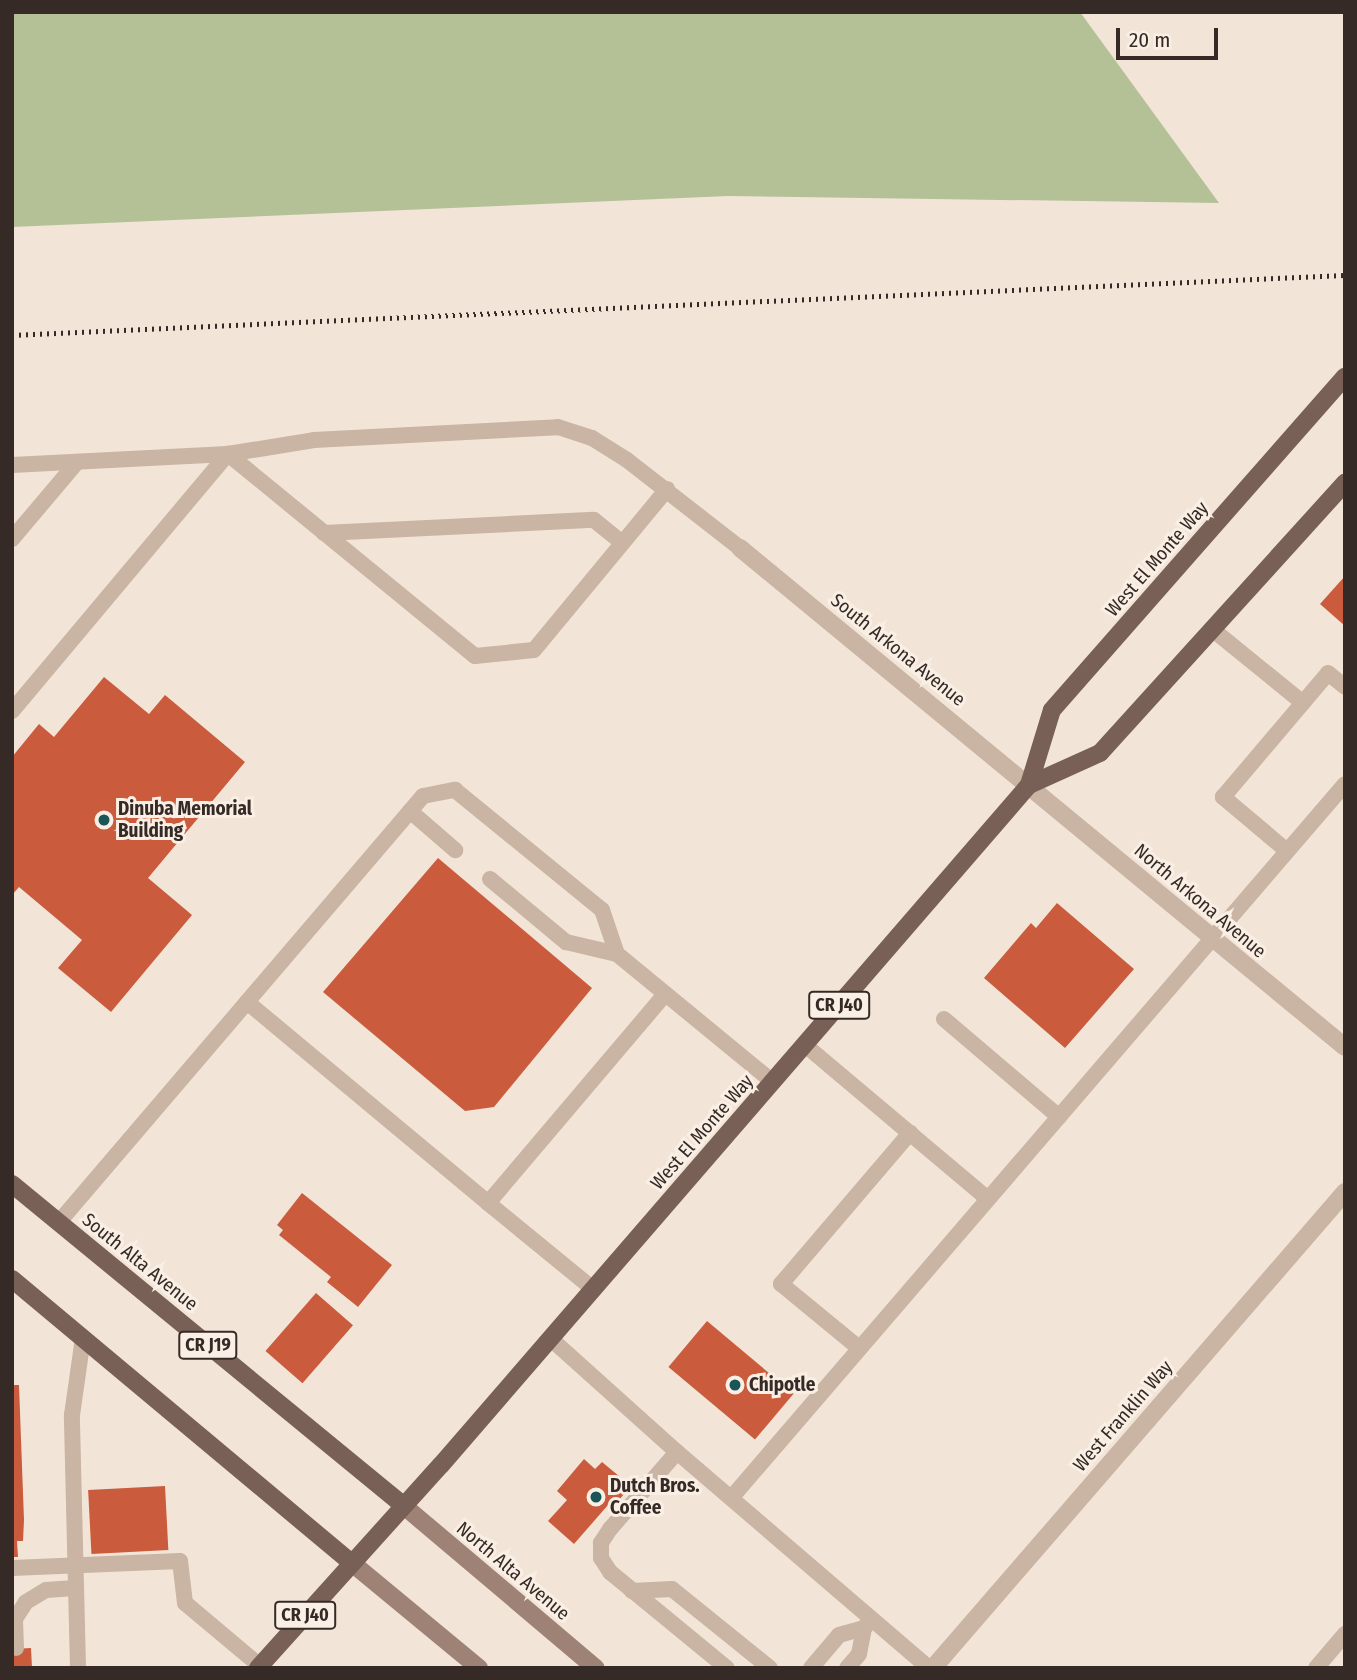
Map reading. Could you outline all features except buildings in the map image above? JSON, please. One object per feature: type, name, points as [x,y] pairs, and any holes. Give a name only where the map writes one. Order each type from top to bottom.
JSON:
[{"type":"main road","name":"West El Monte Way","points":[[404,1506],[1029,785],[1052,710],[1345,376]]},
{"type":"main road","name":"West El Monte Way","points":[[1029,785],[1100,753],[1345,483]]},
{"type":"main road","name":"South Alta Avenue","points":[[12,1184],[404,1506]]},
{"type":"main road","points":[[12,1279],[479,1668]]},
{"type":"main road","name":"CR J40","points":[[259,1667],[404,1506]]},
{"type":"main road","name":"North Alta Avenue","points":[[404,1506],[596,1668]]},
{"type":"street","name":"South Arkona Avenue","points":[[740,548],[1029,785]]},
{"type":"street","name":"North Arkona Avenue","points":[[1029,785],[1345,1047]]},
{"type":"street","name":"West Franklin Way","points":[[935,1667],[1345,1192]]},
{"type":"lane","points":[[12,465],[228,454],[314,439],[558,427],[592,438],[667,489],[740,548]]},
{"type":"lane","points":[[228,454],[475,656],[534,650],[667,489]]},
{"type":"lane","points":[[12,711],[228,454]]},
{"type":"lane","points":[[12,539],[77,462]]},
{"type":"lane","points":[[324,533],[594,520],[622,543]]},
{"type":"lane","points":[[1212,629],[1303,703]]},
{"type":"lane","points":[[1287,851],[1223,797],[1328,673],[1345,687]]},
{"type":"lane","points":[[732,1497],[1345,784]]},
{"type":"lane","points":[[59,1222],[423,796],[455,790],[602,910],[617,954]]},
{"type":"lane","points":[[410,811],[455,850]]},
{"type":"lane","points":[[490,879],[566,942],[617,954],[773,1082]]},
{"type":"lane","points":[[488,1203],[665,994]]},
{"type":"lane","points":[[247,1003],[593,1290]]},
{"type":"lane","points":[[944,1019],[1059,1117]]},
{"type":"lane","points":[[805,1045],[988,1199]]},
{"type":"lane","points":[[859,1348],[781,1283],[910,1133]]},
{"type":"lane","points":[[78,1668],[72,1415],[83,1338]]},
{"type":"lane","points":[[551,1339],[677,1452],[732,1497],[868,1624],[935,1667]]},
{"type":"lane","points":[[677,1452],[601,1543],[604,1566],[727,1668]]},
{"type":"lane","points":[[12,1568],[180,1561],[185,1603],[259,1667]]},
{"type":"lane","points":[[16,1648],[15,1619],[26,1602],[46,1590],[75,1588]]},
{"type":"lane","points":[[632,1591],[672,1589],[770,1668]]},
{"type":"lane","points":[[811,1668],[839,1635],[868,1624]]},
{"type":"lane","points":[[847,1668],[859,1654],[868,1624]]},
{"type":"lane","points":[[1316,1668],[1345,1634]]},
{"type":"green space","points":[[12,12],[1080,12],[1219,203],[728,196],[12,227]]},
{"type":"railway","points":[[12,335],[1345,275]]},
{"type":"place","name":"Dinuba Memorial Building","points":[[104,820]]},
{"type":"place","name":"Chipotle","points":[[735,1385]]},
{"type":"place","name":"Dutch Bros. Coffee","points":[[596,1497]]}]
